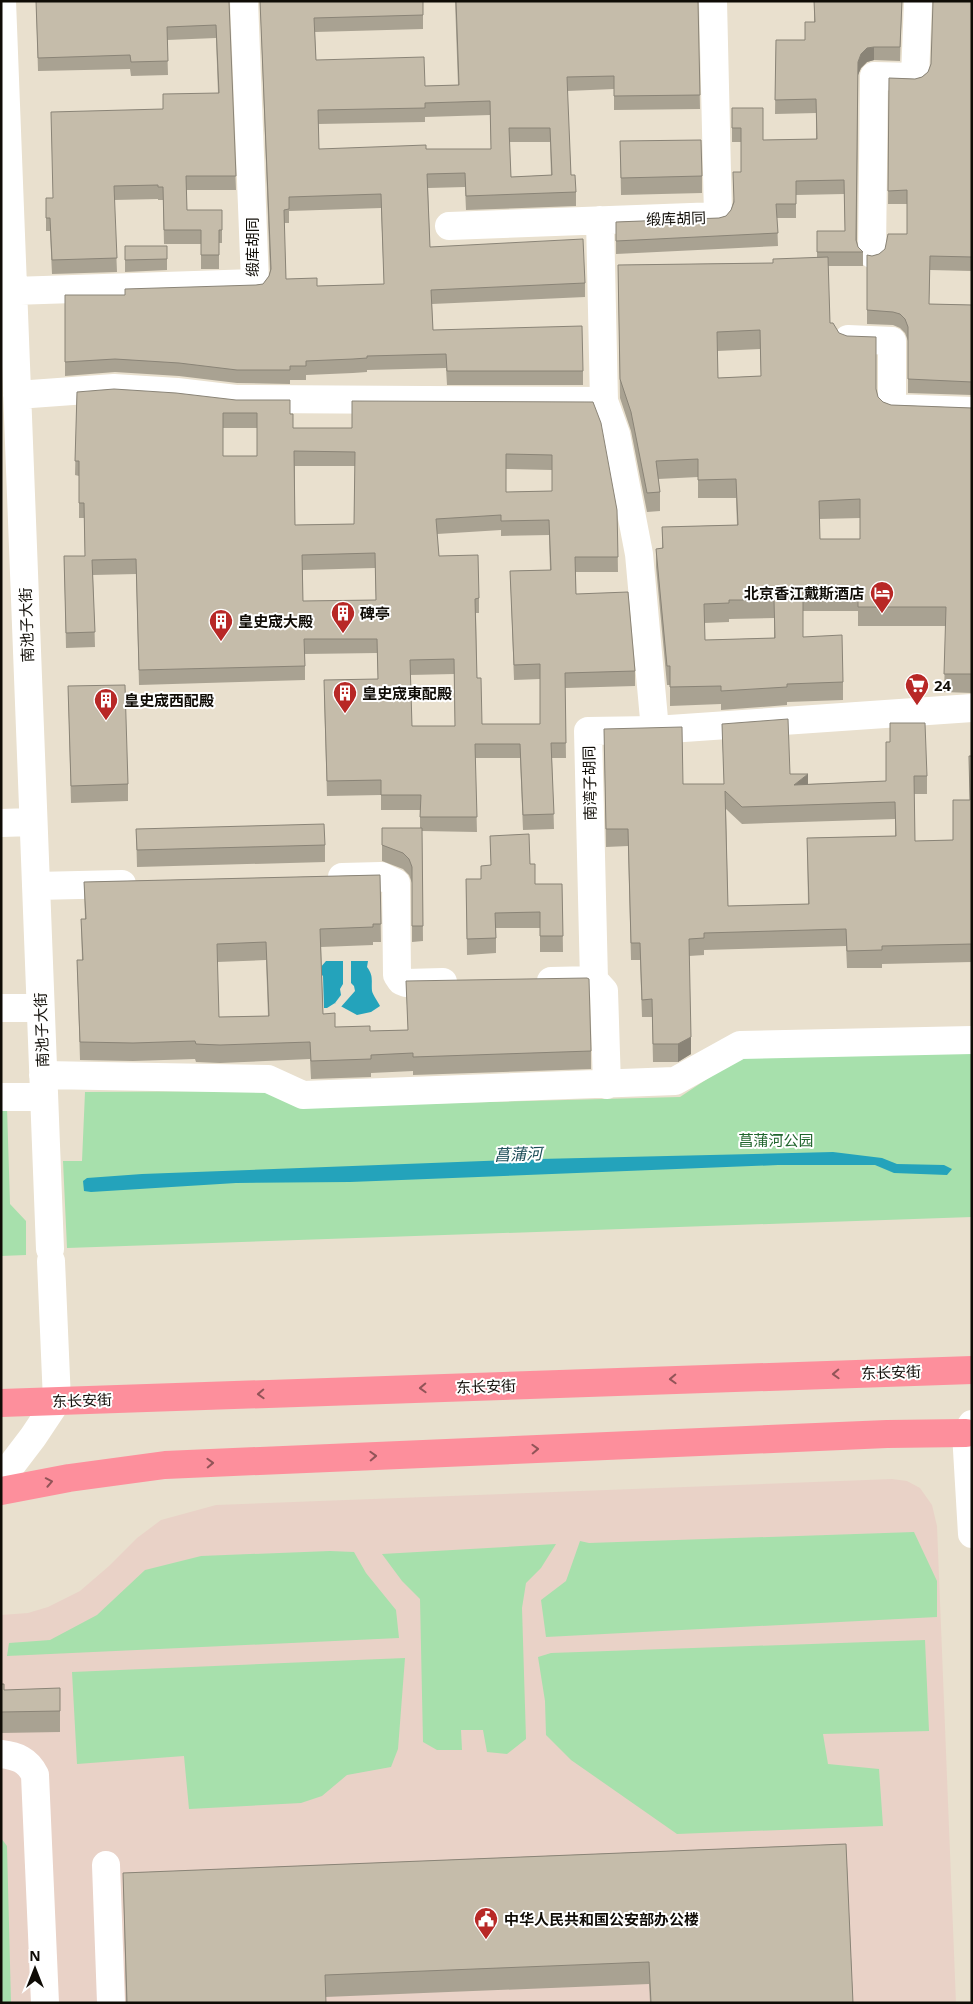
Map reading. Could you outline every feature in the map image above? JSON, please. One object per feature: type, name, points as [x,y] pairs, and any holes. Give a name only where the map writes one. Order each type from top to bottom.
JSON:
[{"type":"highway","name":"东长安街","points":[[1,1404],[972,1370]]},
{"type":"highway","points":[[1,1491],[69,1478],[164,1466],[867,1435],[969,1428]]},
{"type":"street","name":"缎库胡同","points":[[13,291],[255,283],[244,1]]},
{"type":"street","name":"缎库胡同","points":[[449,226],[718,216],[713,1]]},
{"type":"street","points":[[872,254],[874,76],[916,77],[918,1]]},
{"type":"street","name":"南池子大街","points":[[2,5],[43,1086],[57,1401]]},
{"type":"street","points":[[600,220],[604,402],[616,434],[639,554],[655,730]]},
{"type":"street","points":[[848,339],[892,340],[892,408],[972,411]]},
{"type":"street","points":[[17,396],[114,388],[177,392],[236,399],[604,402]]},
{"type":"street","name":"南湾子胡同","points":[[594,980],[588,731],[655,730],[972,708]]},
{"type":"street","points":[[1,823],[33,822]]},
{"type":"street","points":[[322,878],[381,876],[396,883],[397,975],[401,982],[465,982]]},
{"type":"street","points":[[36,886],[142,883]]},
{"type":"street","points":[[525,981],[594,980],[604,991],[607,1085]]},
{"type":"street","points":[[1,1008],[40,1008]]},
{"type":"street","points":[[1,1097],[43,1086],[268,1079],[303,1095],[607,1085],[675,1081],[740,1045],[972,1040]]},
{"type":"street","points":[[1,1479],[57,1401]]},
{"type":"street","points":[[969,1428],[972,1534]]},
{"type":"street","points":[[1,1754],[23,1760],[32,1768],[35,1775],[45,2003]]},
{"type":"street","points":[[106,1865],[111,2003]]},
{"type":"shaded area","points":[[892,1479],[907,1481],[920,1488],[932,1505],[937,1526],[956,2003],[1,2003],[1,1615],[28,1613],[48,1607],[80,1591],[137,1538],[161,1520],[216,1505]]},
{"type":"green space","name":"菖蒲河公园","points":[[972,1053],[972,1217],[67,1248],[63,1161],[82,1161],[85,1092],[272,1091],[297,1107],[680,1097],[740,1057]]},
{"type":"green space","points":[[1,1107],[7,1107],[10,1204],[26,1221],[26,1255],[1,1256]]},
{"type":"green space","points":[[914,1532],[937,1581],[937,1617],[546,1637],[541,1600],[566,1581],[580,1541],[589,1543]]},
{"type":"green space","points":[[556,1544],[541,1568],[526,1583],[522,1608],[526,1739],[507,1754],[487,1752],[483,1730],[461,1730],[462,1750],[437,1750],[423,1742],[420,1599],[402,1581],[382,1554]]},
{"type":"green space","points":[[330,1551],[354,1552],[366,1573],[396,1610],[399,1638],[7,1656],[9,1643],[50,1640],[97,1615],[145,1570],[201,1556]]},
{"type":"green space","points":[[925,1640],[929,1731],[823,1734],[828,1764],[879,1769],[883,1826],[677,1834],[571,1760],[546,1735],[545,1701],[538,1657],[551,1653]]},
{"type":"green space","points":[[405,1658],[398,1749],[391,1767],[347,1775],[322,1796],[301,1803],[189,1809],[184,1756],[77,1764],[72,1672]]},
{"type":"green space","points":[[1,1838],[7,1846],[11,2003],[1,2003]]},
{"type":"water","points":[[326,961],[368,961],[367,967],[371,976],[372,991],[380,1006],[371,1012],[357,1015],[335,1003],[324,1008],[323,976],[320,973],[320,968]]},
{"type":"water","points":[[833,1152],[882,1158],[897,1164],[944,1165],[952,1169],[947,1175],[894,1173],[875,1165],[778,1165],[350,1182],[236,1183],[91,1192],[84,1191],[83,1181],[87,1178],[142,1174],[539,1159]]},
{"type":"pier","points":[[343,961],[351,961],[351,983],[355,991],[340,1008],[335,1003],[341,995]]},
{"type":"building","points":[[36,1],[229,1],[236,176],[186,176],[187,210],[222,210],[222,230],[219,230],[219,255],[201,255],[201,230],[164,230],[163,187],[158,187],[158,185],[114,186],[117,258],[52,260],[50,218],[46,218],[46,198],[53,198],[51,112],[163,109],[163,94],[219,93],[216,25],[167,27],[168,61],[131,62],[130,55],[38,58]]},
{"type":"building","points":[[260,1],[423,1],[423,15],[314,18],[316,60],[424,57],[425,86],[459,85],[456,1],[698,1],[700,95],[614,96],[614,76],[567,77],[571,175],[575,175],[576,192],[466,196],[465,173],[427,174],[430,247],[583,239],[585,283],[431,290],[433,330],[582,326],[583,371],[447,371],[446,354],[367,356],[367,358],[306,361],[306,366],[290,366],[290,370],[237,370],[179,363],[115,359],[65,362],[65,295],[125,295],[125,289],[256,285],[263,284],[269,276],[271,269]],"holes":[[[490,101],[491,149],[426,149],[426,145],[319,149],[318,110],[425,108],[425,103]],[[509,128],[550,128],[552,175],[511,177]],[[381,194],[384,284],[317,286],[317,278],[286,279],[284,210],[289,209],[289,197]]]},
{"type":"building","points":[[814,1],[902,1],[900,47],[867,48],[861,54],[858,62],[856,240],[858,247],[863,252],[817,252],[817,231],[845,231],[844,180],[796,181],[796,204],[776,204],[778,233],[616,241],[616,222],[719,218],[726,216],[734,202],[733,172],[741,172],[741,128],[732,128],[732,108],[763,108],[763,140],[817,139],[816,99],[775,100],[776,40],[805,40],[805,22],[815,22]]},
{"type":"building","points":[[933,1],[972,1],[972,257],[930,256],[929,304],[972,305],[972,382],[908,379],[908,327],[905,319],[900,314],[893,312],[867,310],[867,255],[879,254],[885,249],[888,234],[907,234],[907,190],[888,191],[889,78],[915,79],[922,77],[928,72],[931,64]]},
{"type":"building","points":[[701,140],[702,176],[621,178],[620,141]]},
{"type":"building","points":[[125,246],[167,246],[167,259],[125,260]]},
{"type":"building","points":[[828,257],[830,323],[833,323],[839,333],[847,336],[876,337],[876,389],[878,397],[883,402],[891,405],[972,408],[972,674],[944,674],[946,607],[858,607],[858,592],[803,592],[803,637],[842,635],[843,682],[787,684],[787,687],[721,691],[721,686],[670,687],[670,666],[667,666],[656,549],[663,548],[662,527],[738,525],[736,479],[698,480],[698,459],[656,461],[660,492],[647,493],[631,412],[620,379],[618,265],[773,263],[773,259]],"holes":[[[760,330],[761,376],[718,378],[717,332]],[[860,499],[860,539],[820,539],[819,501]],[[729,600],[774,600],[775,638],[705,640],[704,604],[729,603]]]},
{"type":"building","points":[[114,389],[176,393],[236,400],[290,400],[293,428],[352,428],[352,401],[593,402],[601,423],[617,510],[618,557],[575,557],[576,594],[628,592],[635,671],[565,673],[566,743],[551,743],[554,814],[523,815],[520,744],[475,744],[477,817],[420,817],[421,795],[381,795],[381,780],[327,781],[324,680],[378,679],[377,639],[304,639],[305,666],[139,670],[136,559],[92,560],[95,632],[66,633],[64,556],[85,556],[84,503],[79,503],[79,461],[75,461],[77,392]],"holes":[[[223,413],[257,413],[257,456],[223,456]],[[294,451],[355,452],[354,524],[295,525]],[[506,454],[552,455],[552,491],[506,492]],[[501,515],[501,521],[549,520],[551,570],[510,571],[514,665],[540,664],[540,724],[482,724],[481,678],[477,678],[475,599],[479,598],[478,555],[439,556],[436,519]],[[375,553],[376,600],[303,601],[302,555]],[[454,659],[455,726],[412,726],[410,660]]]},
{"type":"building","points":[[125,685],[128,784],[71,786],[68,686]]},
{"type":"building","points":[[788,719],[790,774],[808,774],[794,785],[886,781],[886,742],[890,742],[890,723],[925,723],[927,776],[914,776],[915,841],[953,840],[953,800],[970,800],[969,756],[972,756],[972,944],[882,946],[882,950],[847,951],[846,929],[704,933],[704,938],[689,939],[691,1037],[678,1044],[653,1044],[652,999],[642,1000],[640,943],[631,943],[628,829],[606,829],[604,729],[682,727],[683,784],[724,784],[722,724]],"holes":[[[725,791],[742,807],[895,802],[896,836],[807,838],[809,904],[728,906]]]},
{"type":"building","points":[[324,824],[325,845],[137,850],[136,829]]},
{"type":"building","points":[[382,828],[422,828],[423,926],[412,926],[412,867],[409,859],[403,853],[382,845]]},
{"type":"building","points":[[529,834],[530,864],[535,864],[535,884],[562,884],[563,936],[540,936],[540,912],[495,913],[496,938],[467,939],[466,879],[481,879],[481,866],[491,865],[490,836]]},
{"type":"building","points":[[380,875],[381,924],[373,924],[373,927],[320,929],[323,1014],[335,1013],[335,1027],[370,1026],[370,1031],[408,1030],[406,981],[587,978],[589,979],[591,1051],[413,1057],[413,1053],[371,1055],[371,1059],[311,1061],[310,1042],[220,1045],[196,1044],[195,1041],[80,1042],[77,960],[83,960],[81,919],[86,919],[84,882]],"holes":[[[266,942],[269,1016],[219,1017],[217,944]]]},
{"type":"building","points":[[1,1684],[4,1684],[4,1690],[60,1688],[60,1711],[1,1712]]},
{"type":"building","name":"中华人民共和国公安部办公楼","points":[[846,1844],[853,2003],[651,2003],[649,1962],[325,1975],[326,2003],[127,2003],[123,1873]]},
{"type":"place","name":"北京香江戴斯酒店","points":[[882,614]]},
{"type":"place","name":"碑亭","points":[[343,634]]},
{"type":"place","name":"皇史宬大殿","points":[[221,642]]},
{"type":"place","name":"24","points":[[917,706]]},
{"type":"place","name":"皇史宬東配殿","points":[[345,714]]},
{"type":"place","name":"皇史宬西配殿","points":[[106,721]]},
{"type":"place","name":"中华人民共和国公安部办公楼","points":[[486,1940]]},
{"type":"water label","name":"菖蒲河","points":[[518,1154]]}]
